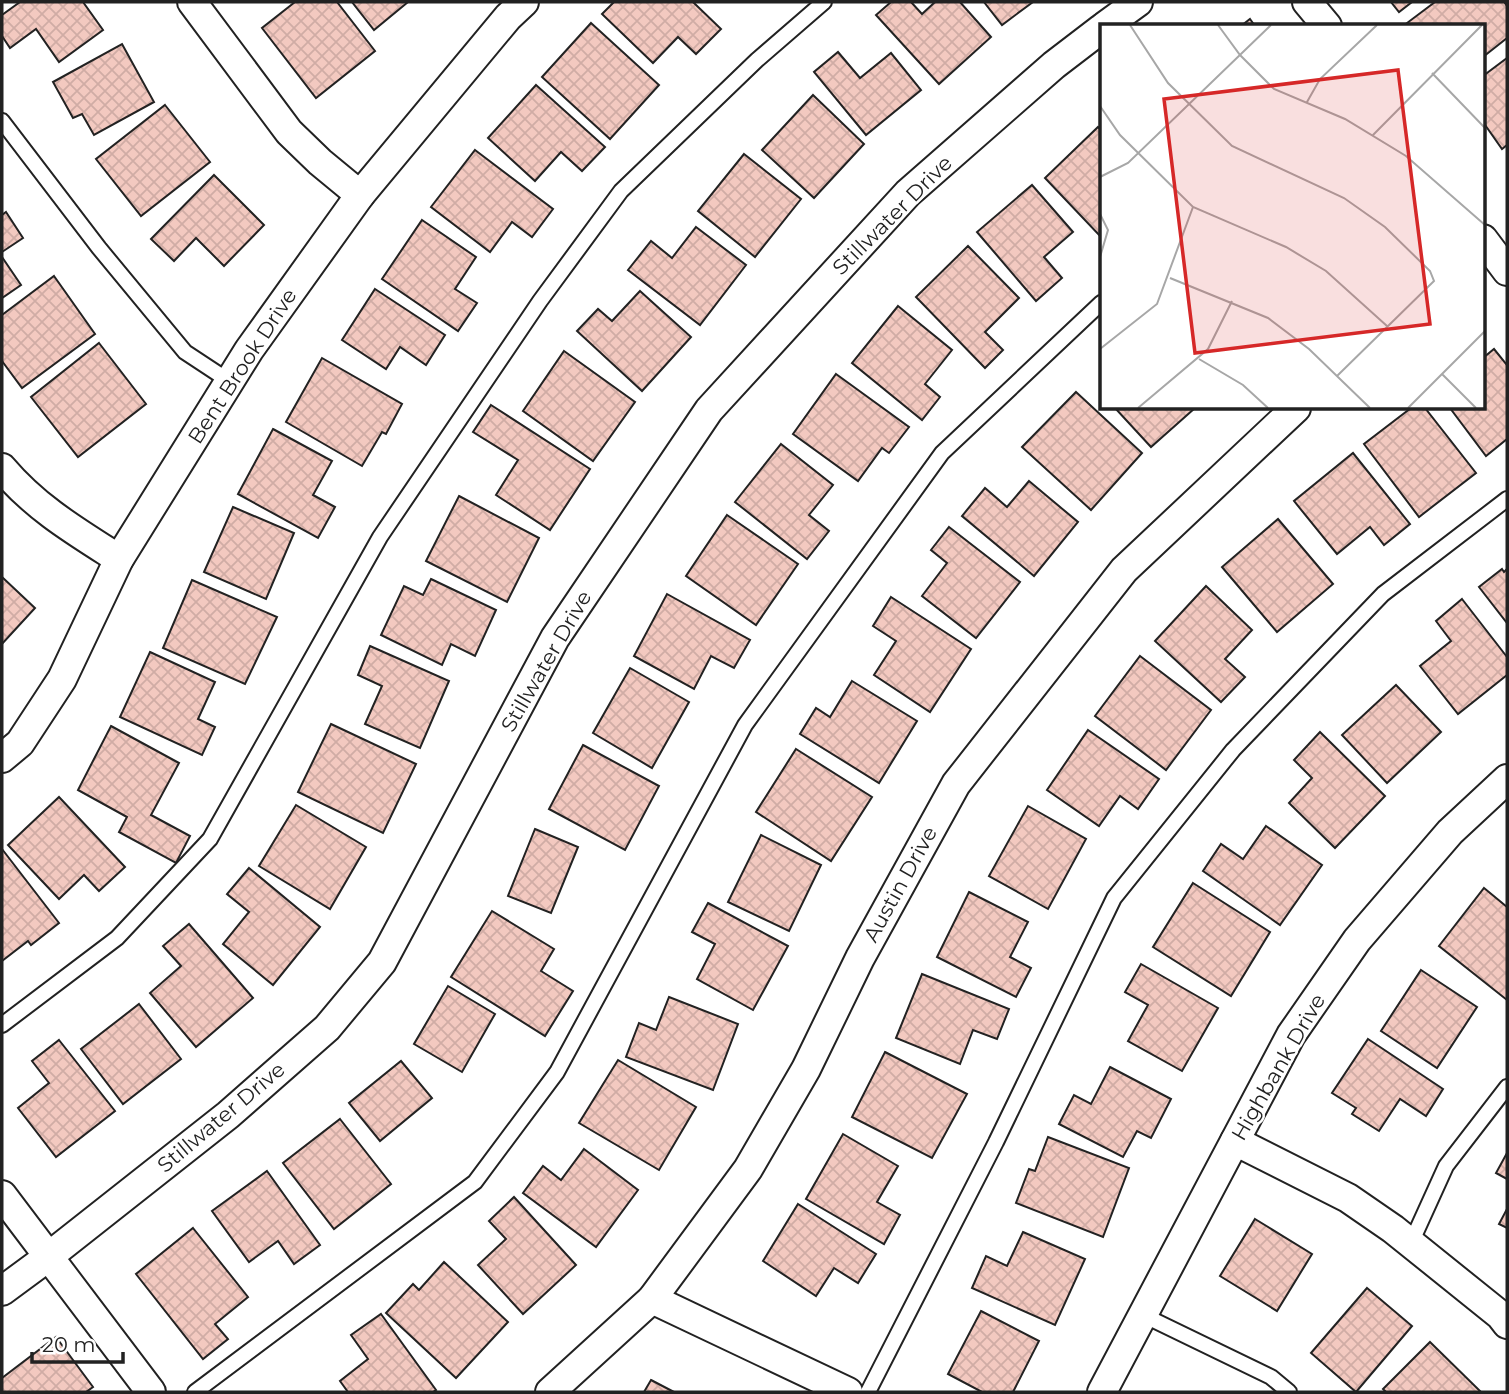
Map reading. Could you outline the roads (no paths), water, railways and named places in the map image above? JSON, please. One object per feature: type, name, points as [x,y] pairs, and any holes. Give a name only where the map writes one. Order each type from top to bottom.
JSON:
[{"type":"street","points":[[192,2],[289,132],[360,195]]},
{"type":"street","name":"Bent Brook Drive","points":[[2,758],[20,743],[62,679],[119,559],[248,350],[360,195],[508,17],[524,2]]},
{"type":"street","name":"Stillwater Drive","points":[[1108,24],[1138,2]]},
{"type":"street","points":[[1307,2],[1324,24]]},
{"type":"street","name":"Stillwater Drive","points":[[2,1292],[228,1115],[327,1028],[382,962],[555,638],[709,410],[908,192],[1054,65],[1100,30]]},
{"type":"street","name":"Austin Drive","points":[[550,1392],[652,1299],[748,1169],[806,1069],[860,958],[956,784],[1124,570],[1294,410]]},
{"type":"street","points":[[2,468],[20,490],[55,519],[119,559]]},
{"type":"street","name":"Highbank Drive","points":[[1102,1392],[1291,1035],[1357,940],[1450,832],[1507,779]]},
{"type":"street","points":[[1235,1141],[1348,1199],[1410,1243],[1500,1315],[1507,1324]]},
{"type":"street","points":[[2,1195],[151,1392]]},
{"type":"street","points":[[652,1299],[848,1392]]},
{"type":"lane","points":[[2,1025],[117,938],[210,839],[380,537],[548,290],[621,191],[757,60],[824,2]]},
{"type":"lane","points":[[2,121],[99,248],[185,352],[229,381]]},
{"type":"lane","points":[[195,1392],[475,1182],[557,1072],[745,725],[942,453],[1100,304]]},
{"type":"lane","points":[[868,1392],[996,1142],[1114,898],[1233,750],[1384,594],[1507,499]]},
{"type":"lane","points":[[1410,1243],[1446,1166],[1507,1087]]},
{"type":"lane","points":[[1143,1315],[1271,1377],[1289,1392]]}]
